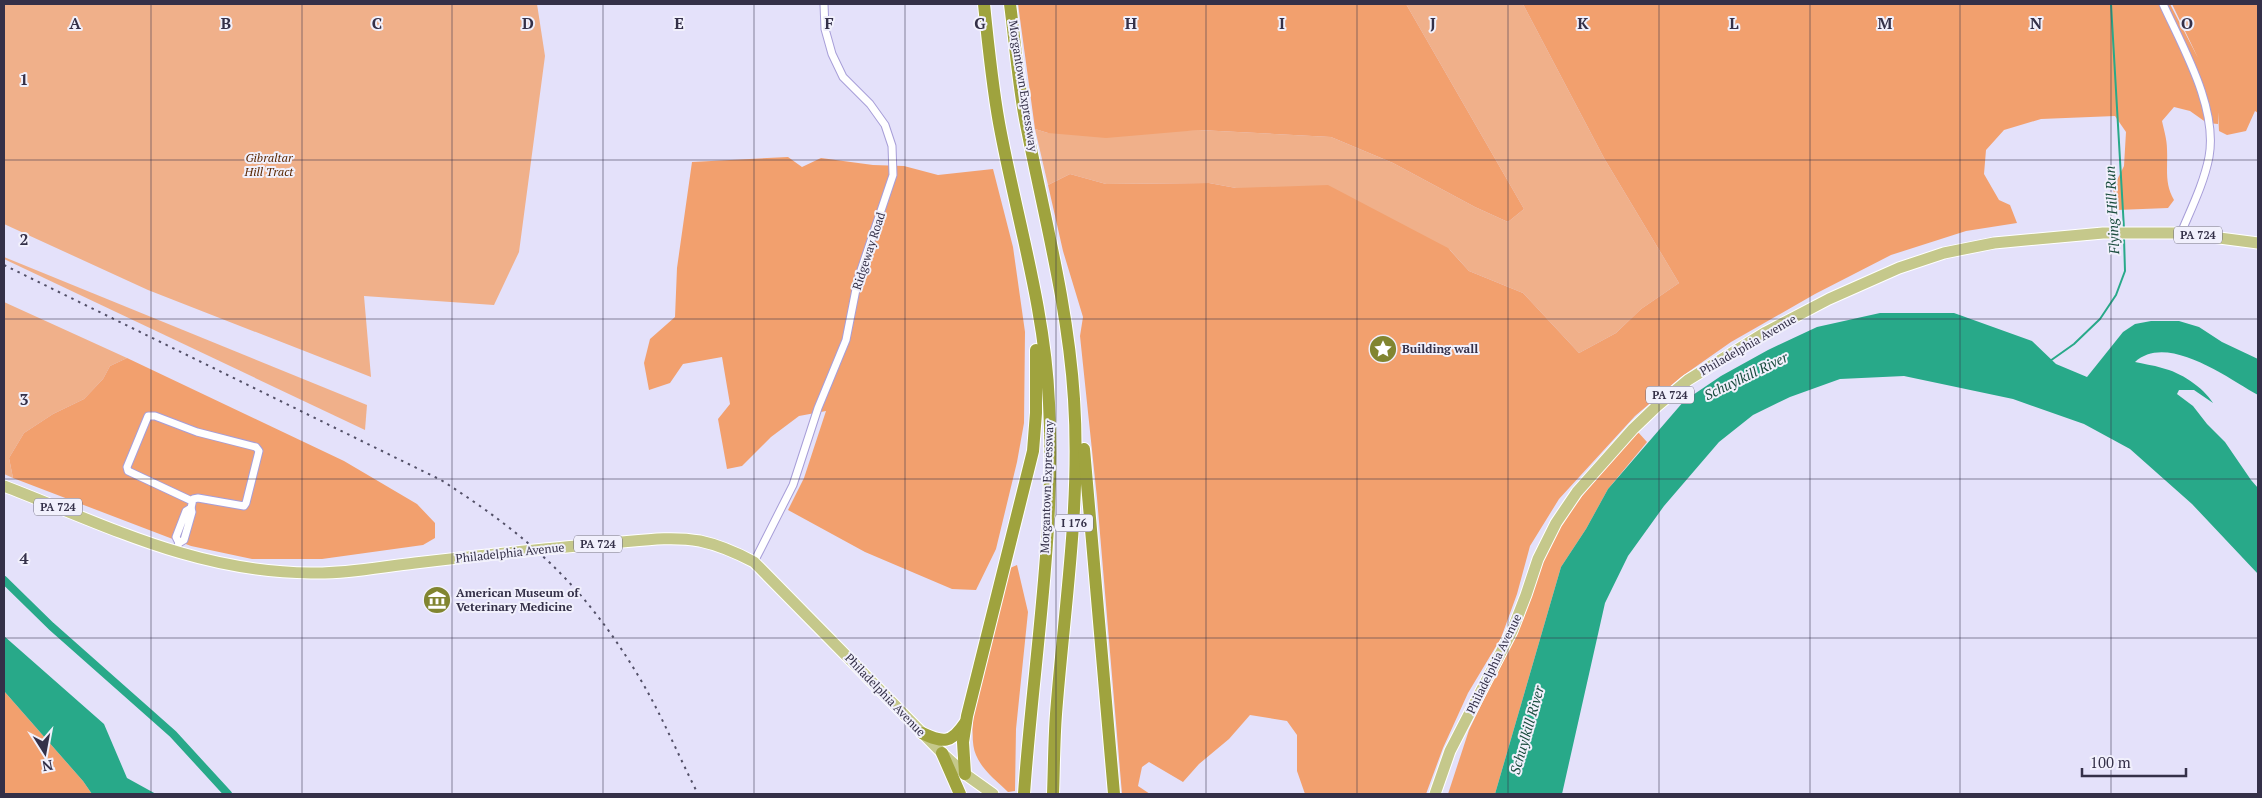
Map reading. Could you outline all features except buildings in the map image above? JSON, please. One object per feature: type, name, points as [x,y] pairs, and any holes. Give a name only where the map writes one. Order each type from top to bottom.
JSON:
[{"type":"highway","name":"Morgantown Expressway","points":[[984,4],[999,124],[1042,330],[1049,402],[1050,472],[1024,794]]},
{"type":"highway","name":"Morgantown Expressway","points":[[1010,4],[1025,119],[1054,252],[1066,324],[1074,398],[1077,472],[1056,715],[1053,794]]},
{"type":"highway","points":[[1054,252],[1075,356],[1114,794]]},
{"type":"highway","points":[[965,774],[963,751],[965,723],[1032,451],[1036,413],[1037,362],[1026,258]]},
{"type":"highway","points":[[922,733],[937,740],[948,739],[959,733],[965,723]]},
{"type":"highway","points":[[942,753],[960,794]]},
{"type":"main road","name":"Philadelphia Avenue","points":[[1435,794],[1450,751],[1512,631],[1538,559],[1556,523],[1568,504],[1593,473],[1657,406],[1688,380],[1766,332],[1829,299],[1899,268],[1966,248],[2020,240],[2138,232],[2181,233],[2258,243]]},
{"type":"main road","name":"Philadelphia Avenue","points":[[4,486],[112,531],[177,548],[229,566],[267,571],[313,573],[359,570],[536,550],[673,539],[700,541],[724,548],[754,562],[942,753],[965,774],[993,794]]},
{"type":"street","name":"Ridgeway Road","points":[[754,562],[793,485],[818,408],[846,340],[858,279],[893,175],[892,146],[885,125],[870,104],[844,77],[832,54],[826,29],[824,4]]},
{"type":"street","points":[[2163,4],[2194,73],[2207,114],[2210,133],[2210,150],[2206,170],[2181,233]]},
{"type":"street","points":[[148,416],[154,416],[197,432],[256,447],[258,451],[244,506],[198,498],[191,505],[128,471],[127,467],[148,416]]},
{"type":"street","points":[[177,548],[184,540],[192,512],[191,505]]},
{"type":"green space","name":"Gibraltar Hill Tract","points":[[4,4],[537,4],[545,56],[519,252],[494,305],[364,296],[371,377],[148,290],[4,224]]},
{"type":"green space","points":[[1406,4],[1523,4],[1604,158],[1679,283],[1641,309],[1616,333],[1579,353],[1523,293],[1469,271],[1450,250],[1236,188],[1209,183],[1106,184],[1070,174],[1048,185],[1035,129],[1048,133],[1199,130],[1331,137],[1393,163],[1475,207],[1508,222],[1524,209]]},
{"type":"green space","points":[[4,257],[367,405],[365,430],[4,259]]},
{"type":"green space","points":[[4,302],[127,358],[110,366],[103,379],[84,399],[53,414],[24,433],[9,458],[13,478],[4,474]]},
{"type":"shaded area","points":[[1018,4],[1406,4],[1524,209],[1508,222],[1475,207],[1393,163],[1331,137],[1199,130],[1106,138],[1048,133],[1035,129]]},
{"type":"shaded area","points":[[1523,4],[2170,4],[2198,58],[2172,4],[2258,4],[2258,113],[2255,111],[2246,131],[2227,135],[2219,131],[2218,112],[2218,124],[2207,123],[2190,111],[2174,107],[2162,121],[2167,146],[2167,175],[2169,188],[2174,200],[2168,208],[2117,210],[2113,188],[2124,166],[2126,132],[2115,116],[2041,119],[2004,130],[1986,150],[1984,174],[1999,200],[2010,205],[2017,223],[1966,231],[1891,255],[1815,294],[1731,342],[1681,377],[1635,416],[1559,499],[1530,546],[1517,594],[1501,638],[1468,693],[1443,748],[1426,794],[1305,794],[1297,771],[1297,735],[1287,721],[1250,715],[1229,739],[1199,764],[1183,782],[1149,762],[1142,767],[1138,786],[1150,794],[1122,794],[1097,498],[1080,336],[1083,317],[1063,251],[1048,185],[1070,174],[1106,184],[1209,183],[1236,188],[1328,185],[1448,248],[1469,271],[1523,293],[1579,353],[1616,333],[1641,309],[1679,283],[1604,158]]},
{"type":"shaded area","points":[[788,157],[802,167],[821,158],[873,165],[904,166],[938,175],[993,169],[1013,247],[1025,332],[1024,423],[1017,462],[996,549],[976,590],[952,589],[865,552],[788,510],[804,478],[826,411],[799,416],[771,437],[742,466],[727,469],[718,419],[730,404],[722,357],[683,364],[670,383],[649,390],[644,363],[650,339],[675,317],[677,268],[692,162]]},
{"type":"shaded area","points":[[127,358],[344,461],[417,504],[435,523],[435,538],[423,545],[322,559],[252,559],[191,546],[13,478],[9,458],[24,433],[53,414],[84,399],[103,379],[110,366]]},
{"type":"shaded area","points":[[1637,431],[1647,442],[1608,489],[1586,529],[1561,567],[1495,794],[1448,794],[1469,730],[1515,635],[1532,595],[1544,557],[1567,514]]},
{"type":"shaded area","points":[[1017,565],[1028,612],[1016,729],[1015,791],[1008,792],[986,770],[979,760],[976,755],[973,739],[974,717],[984,663],[1010,568]]},
{"type":"shaded area","points":[[4,691],[83,781],[92,794],[4,794]]},
{"type":"water","name":"Schuylkill River","points":[[1880,313],[1954,313],[2032,341],[2056,364],[2087,377],[2123,332],[2135,324],[2151,321],[2179,321],[2199,327],[2222,342],[2258,359],[2258,395],[2198,361],[2180,355],[2164,352],[2148,354],[2135,362],[2169,370],[2183,377],[2203,391],[2213,403],[2194,390],[2179,390],[2177,394],[2193,406],[2225,442],[2258,488],[2258,574],[2192,504],[2130,449],[2084,424],[2013,399],[1904,376],[1840,379],[1790,397],[1753,415],[1719,442],[1664,506],[1628,556],[1605,603],[1562,794],[1495,794],[1561,567],[1586,529],[1608,489],[1684,401],[1721,376],[1768,350],[1817,327]]},
{"type":"water","points":[[4,636],[104,724],[127,778],[156,794],[92,794],[83,781],[4,691]]},
{"type":"waterway","name":"Flying Hill Run","points":[[2111,4],[2124,229]]},
{"type":"waterway","name":"Flying Hill Run","points":[[2050,361],[2074,344],[2100,319],[2116,295],[2125,271],[2124,238]]},
{"type":"waterway","points":[[4,580],[51,626],[173,734],[228,794]]},
{"type":"railway","points":[[4,265],[441,480],[503,523],[555,568],[600,619],[650,696],[698,794]]},
{"type":"place","name":"Building wall","points":[[1383,349]]},
{"type":"place","name":"American Museum of Veterinary Medicine","points":[[437,600]]}]
